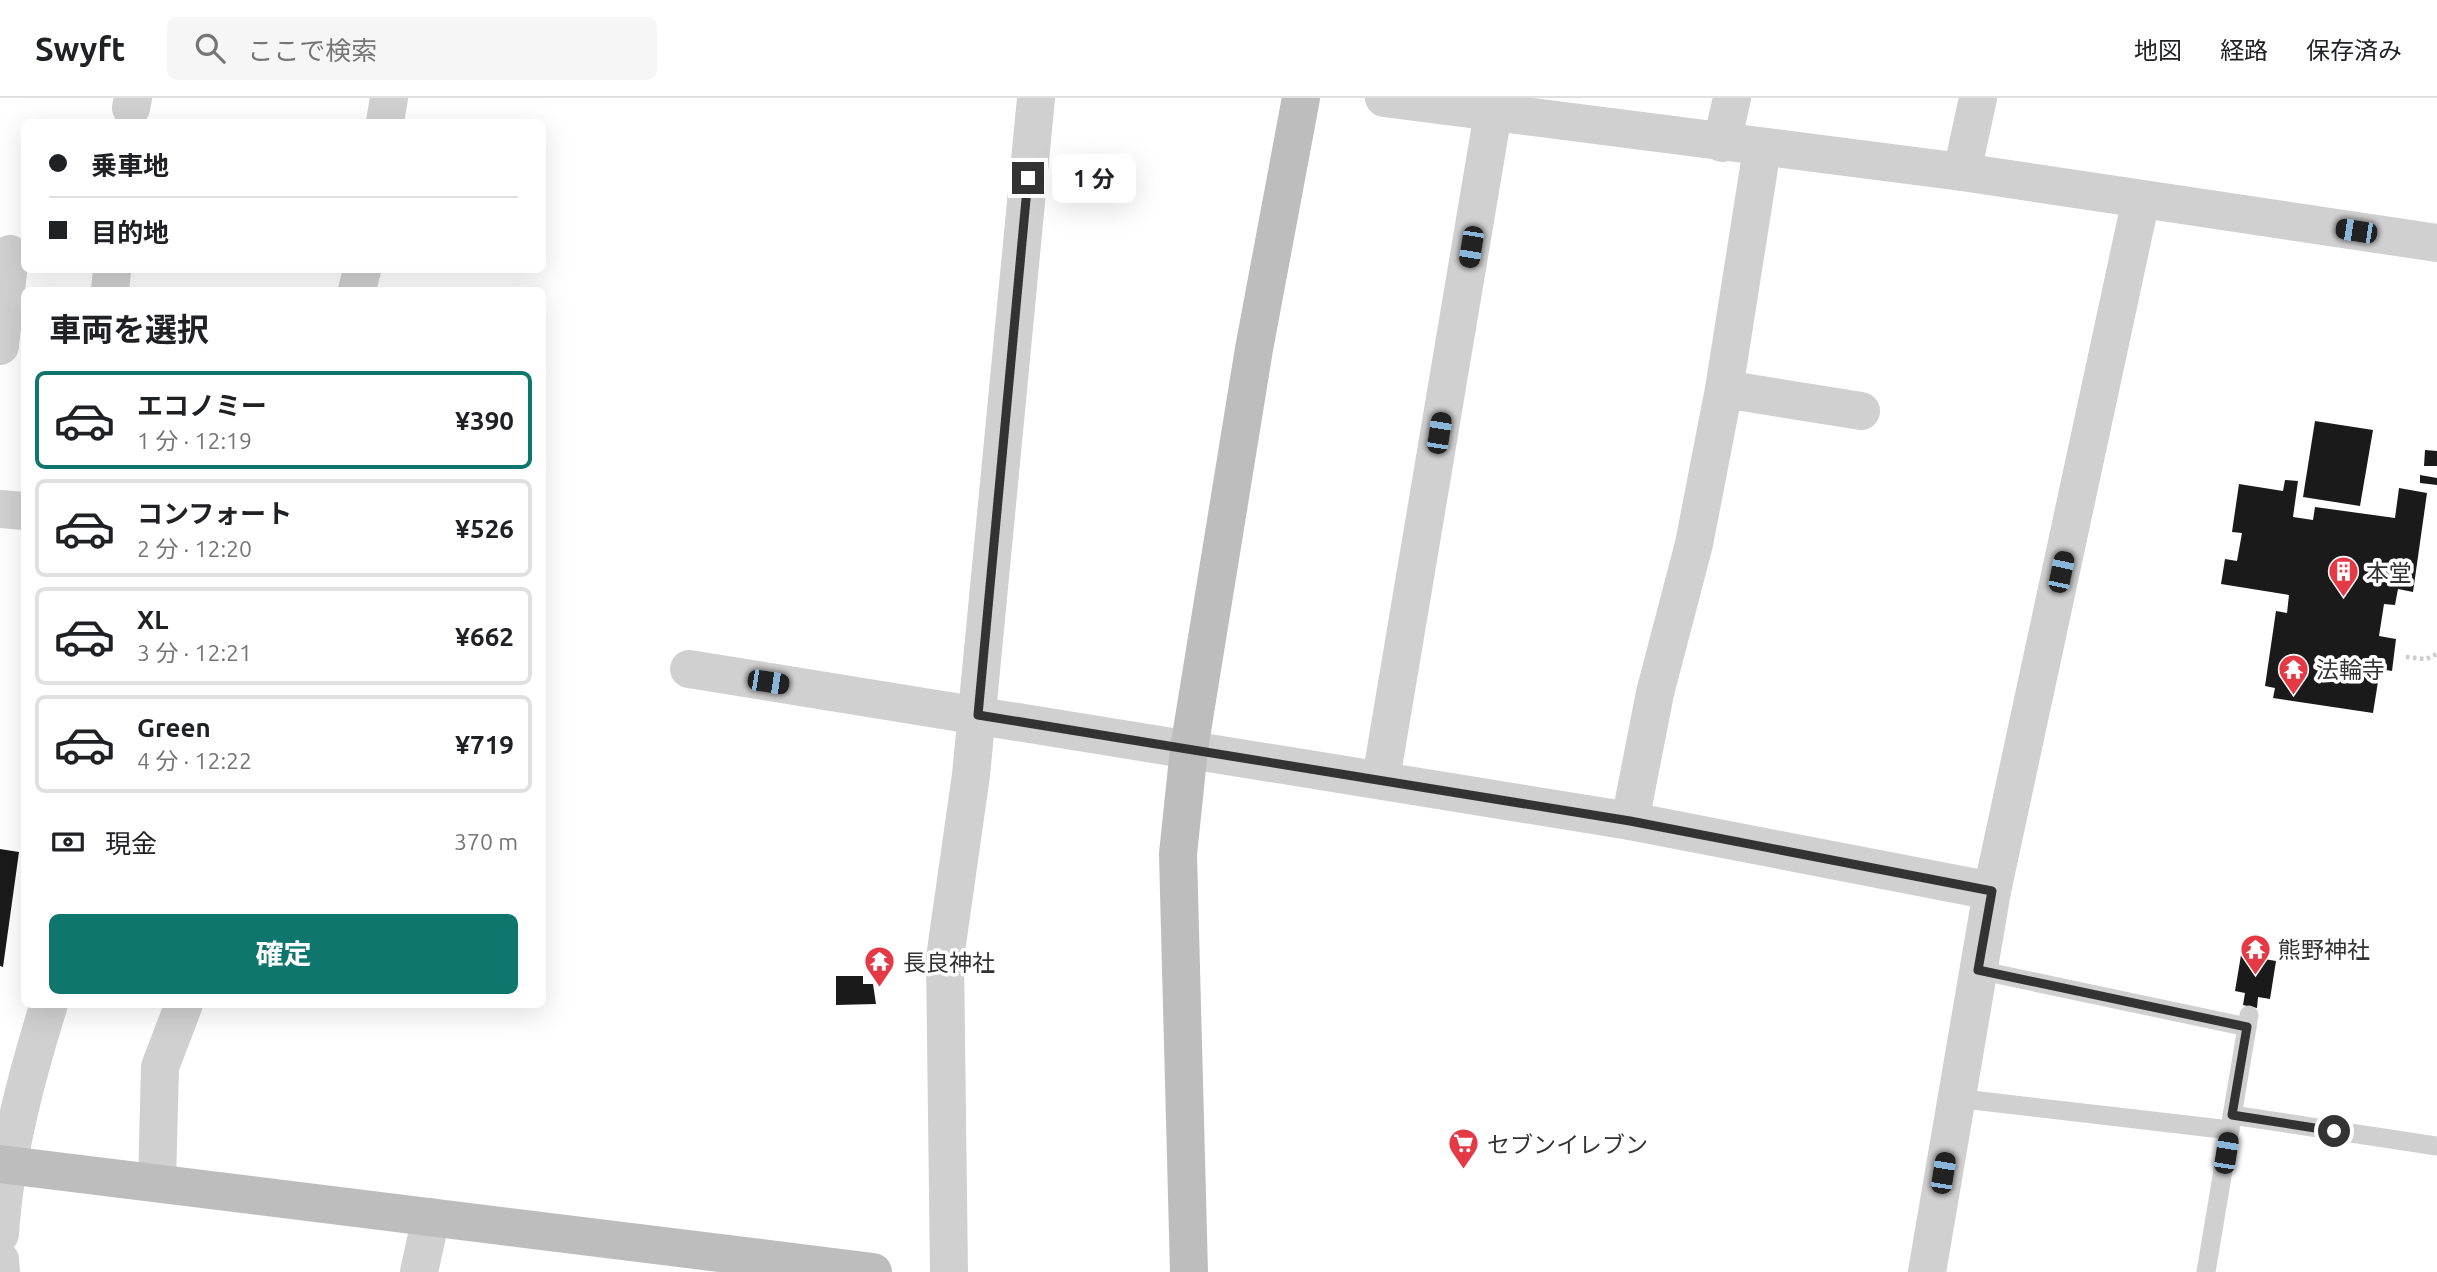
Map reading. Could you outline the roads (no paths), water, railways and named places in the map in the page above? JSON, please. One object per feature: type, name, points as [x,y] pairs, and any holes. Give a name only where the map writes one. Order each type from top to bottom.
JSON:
[{"type":"street","points":[[386,119],[389,98]]},
{"type":"street","points":[[949,1272],[945,958],[978,715],[1036,98]]},
{"type":"street","points":[[1189,1272],[1178,855],[1189,749],[1254,349],[1301,98]]},
{"type":"street","points":[[1384,98],[1493,113],[1557,109],[1722,144],[1962,172],[2437,243]]},
{"type":"street","points":[[1722,144],[1732,98]]},
{"type":"street","points":[[1962,172],[1978,98]]},
{"type":"street","points":[[1381,779],[1493,113]]},
{"type":"street","points":[[1630,821],[1655,692],[1694,544],[1724,388],[1762,149]]},
{"type":"street","points":[[1927,1272],[1992,891],[2141,199]]},
{"type":"street","points":[[0,346],[10,254]]},
{"type":"street","points":[[1724,388],[1861,411]]},
{"type":"street","points":[[0,509],[21,511]]},
{"type":"street","points":[[689,669],[1630,821],[1992,891]]},
{"type":"street","points":[[0,1234],[4,1164],[48,1008]]},
{"type":"street","points":[[157,1183],[160,1067],[182,1008]]},
{"type":"street","points":[[4,1164],[873,1272]]},
{"type":"street","points":[[419,1272],[432,1217]]},
{"type":"street","points":[[0,1260],[1,1272]]},
{"type":"lane","points":[[1978,970],[2248,1021],[2206,1272]]},
{"type":"lane","points":[[1955,1098],[2231,1122],[2437,1146]]},
{"type":"place","name":"本堂","points":[[2343,599]]},
{"type":"place","name":"法輪寺","points":[[2293,696]]},
{"type":"place","name":"熊野神社","points":[[2255,976]]},
{"type":"place","name":"長良神社","points":[[880,989]]},
{"type":"place","name":"セブンイレブン","points":[[1464,1171]]}]
